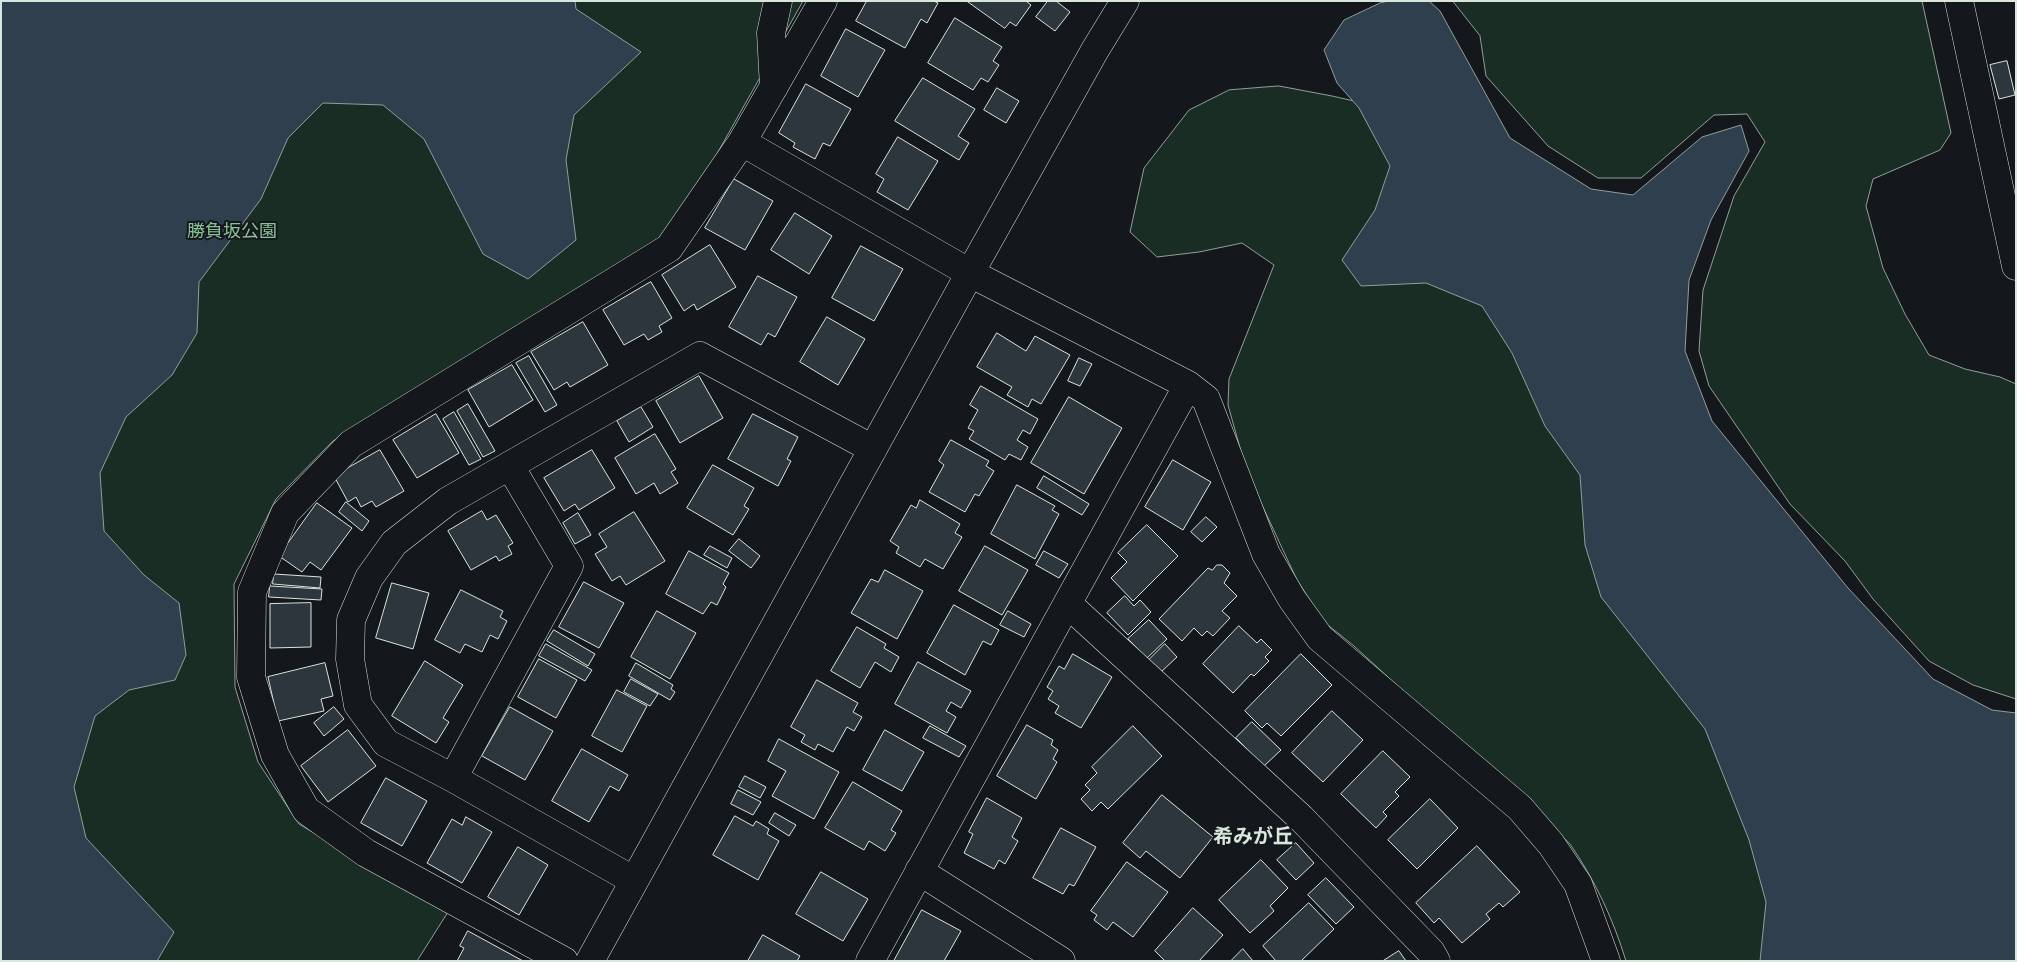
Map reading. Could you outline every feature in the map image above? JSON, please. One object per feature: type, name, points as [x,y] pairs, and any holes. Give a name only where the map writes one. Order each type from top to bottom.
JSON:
[{"type":"street","points":[[774,87],[771,33],[778,1]]},
{"type":"street","points":[[564,961],[366,853],[306,810],[275,755],[251,677],[252,592],[284,513],[351,444],[669,248],[742,142],[823,1]]},
{"type":"street","points":[[590,961],[633,880],[970,273],[1095,50],[1125,1]]},
{"type":"street","points":[[1959,1],[2016,266]]},
{"type":"street","points":[[742,142],[970,273],[1188,385],[1206,399],[1266,554],[1292,599],[1320,638],[1520,808],[1551,844],[1578,884],[1606,961]]},
{"type":"street","points":[[633,880],[453,778],[386,743],[358,705],[350,659],[350,620],[369,578],[394,543],[448,502],[700,356],[873,449]]},
{"type":"street","points":[[870,961],[1188,385]]},
{"type":"street","points":[[453,778],[569,566],[510,466]]},
{"type":"street","points":[[1068,604],[1301,818],[1424,945],[1436,961]]},
{"type":"street","points":[[919,871],[1062,961]]},
{"type":"green space","name":"勝負坂公園","points":[[1,1],[803,1],[687,207],[655,247],[333,441],[276,499],[234,584],[235,687],[258,762],[299,824],[448,912],[417,961],[1,961]]},
{"type":"green space","points":[[1453,1],[1922,1],[1951,133],[1940,150],[1873,179],[1866,206],[1883,268],[1905,314],[1929,355],[1965,369],[2000,377],[2016,384],[2016,699],[1973,685],[1929,661],[1873,599],[1845,561],[1790,504],[1709,386],[1699,351],[1703,290],[1734,196],[1765,142],[1747,114],[1714,115],[1641,178],[1598,178],[1548,146],[1486,76],[1480,36]]},
{"type":"green space","points":[[1279,86],[1385,108],[1468,272],[1706,689],[1787,961],[1626,961],[1602,900],[1570,844],[1354,646],[1324,622],[1297,580],[1247,473],[1228,405],[1229,379],[1274,265],[1242,243],[1199,252],[1157,257],[1130,232],[1144,168],[1189,110],[1229,90]]},
{"type":"water","points":[[1,1],[575,1],[576,9],[641,52],[574,115],[566,160],[576,240],[528,279],[483,254],[424,139],[383,105],[323,103],[288,138],[261,199],[199,282],[197,333],[172,375],[126,417],[100,473],[104,531],[144,575],[179,603],[186,655],[175,680],[129,690],[95,716],[74,787],[86,838],[174,932],[157,961],[1,961]]},
{"type":"water","points":[[1389,1],[1429,1],[1440,11],[1510,138],[1591,189],[1633,195],[1702,137],[1741,125],[1749,151],[1711,220],[1689,280],[1685,351],[1712,421],[1848,588],[1933,679],[1992,710],[2016,713],[2016,961],[1760,961],[1766,902],[1749,840],[1705,729],[1601,597],[1585,545],[1580,475],[1545,426],[1512,353],[1482,306],[1426,283],[1361,286],[1342,260],[1375,210],[1390,166],[1359,108],[1337,83],[1324,50],[1344,20],[1380,3]]},
{"type":"building","points":[[867,1],[934,1],[938,3],[927,23],[921,19],[905,48],[856,21]]},
{"type":"building","points":[[967,1],[1026,1],[1031,5],[1016,26],[1010,22],[1005,28]]},
{"type":"building","points":[[1048,1],[1056,1],[1070,12],[1055,31],[1036,17]]},
{"type":"building","points":[[955,18],[1002,47],[993,61],[999,65],[988,82],[981,78],[973,90],[928,63]]},
{"type":"building","points":[[846,29],[885,50],[858,97],[821,76]]},
{"type":"building","points":[[2007,61],[2015,95],[1999,99],[1990,65]]},
{"type":"building","points":[[923,78],[975,109],[958,136],[969,143],[959,160],[895,121]]},
{"type":"building","points":[[806,84],[851,109],[830,146],[823,143],[815,159],[793,147],[795,143],[779,133]]},
{"type":"building","points":[[997,88],[1019,101],[1006,123],[984,110]]},
{"type":"building","points":[[898,137],[938,161],[908,210],[877,192],[884,179],[876,174]]},
{"type":"building","points":[[734,179],[773,201],[745,250],[705,228]]},
{"type":"building","points":[[795,213],[832,236],[809,274],[771,250]]},
{"type":"building","points":[[710,245],[736,287],[697,310],[694,304],[684,311],[662,275]]},
{"type":"building","points":[[861,246],[903,269],[874,321],[832,298]]},
{"type":"building","points":[[758,276],[797,297],[775,337],[768,333],[761,345],[729,327]]},
{"type":"building","points":[[651,282],[672,318],[659,326],[662,332],[648,340],[644,334],[624,345],[603,310]]},
{"type":"building","points":[[827,317],[865,339],[838,385],[800,362]]},
{"type":"building","points":[[583,322],[608,365],[570,387],[567,382],[554,390],[531,352]]},
{"type":"building","points":[[997,333],[1026,351],[1035,336],[1070,355],[1041,404],[1032,399],[1028,407],[1007,395],[1012,387],[977,367]]},
{"type":"building","points":[[529,356],[557,405],[545,412],[516,363]]},
{"type":"building","points":[[1079,358],[1092,364],[1080,386],[1068,381]]},
{"type":"building","points":[[512,365],[533,400],[489,427],[468,390]]},
{"type":"building","points":[[699,376],[723,418],[680,443],[656,401]]},
{"type":"building","points":[[981,386],[1038,419],[1030,434],[1023,430],[1017,440],[1028,447],[1021,460],[1009,454],[1005,460],[969,439],[974,431],[968,428],[978,410],[970,405]]},
{"type":"building","points":[[1069,397],[1122,428],[1084,494],[1031,463]]},
{"type":"building","points":[[468,404],[495,451],[483,457],[457,411]]},
{"type":"building","points":[[641,407],[653,427],[629,442],[617,421]]},
{"type":"building","points":[[454,412],[481,459],[469,465],[443,419]]},
{"type":"building","points":[[436,414],[459,453],[417,478],[393,440]]},
{"type":"building","points":[[753,414],[798,437],[787,459],[791,461],[778,486],[728,459]]},
{"type":"building","points":[[655,434],[676,469],[671,472],[678,483],[660,494],[654,483],[636,494],[615,458]]},
{"type":"building","points":[[951,440],[989,461],[986,466],[994,471],[979,496],[975,494],[965,512],[929,492],[944,465],[939,461]]},
{"type":"building","points":[[380,450],[404,491],[376,507],[372,501],[361,507],[356,497],[348,502],[334,476]]},
{"type":"building","points":[[592,450],[615,488],[579,510],[575,504],[564,511],[544,478]]},
{"type":"building","points":[[1173,460],[1211,482],[1183,530],[1145,507]]},
{"type":"building","points":[[713,465],[754,488],[744,506],[749,509],[733,535],[687,508]]},
{"type":"building","points":[[1044,476],[1089,504],[1082,515],[1037,488]]},
{"type":"building","points":[[1017,485],[1055,506],[1052,510],[1059,514],[1035,559],[991,534]]},
{"type":"building","points":[[920,500],[960,524],[955,533],[962,537],[943,569],[925,559],[920,567],[896,553],[899,547],[890,541],[911,505],[916,508]]},
{"type":"building","points":[[346,502],[369,521],[362,531],[339,512]]},
{"type":"building","points":[[317,503],[352,528],[321,570],[310,562],[302,572],[279,556]]},
{"type":"building","points":[[482,511],[487,520],[496,515],[513,543],[508,546],[512,554],[499,561],[496,556],[471,570],[448,531]]},
{"type":"building","points":[[634,512],[665,561],[626,585],[620,576],[612,581],[595,554],[607,547],[599,534]]},
{"type":"building","points":[[578,513],[591,535],[575,544],[563,523]]},
{"type":"building","points":[[1206,517],[1217,527],[1202,542],[1191,532]]},
{"type":"building","points":[[1147,525],[1178,556],[1133,601],[1111,578],[1127,562],[1118,553]]},
{"type":"building","points":[[739,539],[760,556],[751,568],[729,551]]},
{"type":"building","points":[[710,546],[732,558],[727,568],[704,555]]},
{"type":"building","points":[[985,546],[1028,570],[1002,615],[959,591]]},
{"type":"building","points":[[689,551],[729,573],[723,584],[726,587],[717,605],[711,602],[703,614],[666,594]]},
{"type":"building","points":[[1044,551],[1068,564],[1059,578],[1036,565]]},
{"type":"building","points":[[1217,565],[1222,565],[1230,573],[1224,583],[1237,596],[1222,611],[1230,618],[1213,636],[1207,631],[1202,636],[1194,628],[1182,641],[1159,619],[1208,568],[1212,570]]},
{"type":"building","points":[[885,570],[923,591],[897,639],[851,613],[871,579],[878,582]]},
{"type":"building","points":[[274,574],[321,577],[320,588],[273,584]]},
{"type":"building","points":[[584,582],[624,603],[599,648],[559,627]]},
{"type":"building","points":[[392,583],[429,593],[413,649],[376,638]]},
{"type":"building","points":[[270,586],[322,589],[321,600],[269,597]]},
{"type":"building","points":[[461,590],[503,611],[500,617],[507,621],[498,639],[490,635],[482,652],[465,644],[460,653],[435,640]]},
{"type":"building","points":[[1125,596],[1134,606],[1140,600],[1151,612],[1128,635],[1107,613]]},
{"type":"building","points":[[311,603],[311,647],[270,648],[270,604]]},
{"type":"building","points":[[954,605],[999,630],[991,645],[983,641],[965,675],[927,653]]},
{"type":"building","points":[[657,611],[696,633],[670,679],[631,657]]},
{"type":"building","points":[[1008,611],[1031,624],[1024,637],[1000,625]]},
{"type":"building","points":[[1149,620],[1167,639],[1147,658],[1128,639]]},
{"type":"building","points":[[1239,626],[1257,643],[1261,639],[1272,650],[1265,657],[1269,661],[1254,676],[1251,674],[1233,693],[1203,664]]},
{"type":"building","points":[[857,627],[886,644],[884,648],[899,657],[891,672],[875,662],[860,688],[831,671]]},
{"type":"building","points":[[554,630],[595,654],[588,666],[547,641]]},
{"type":"building","points":[[546,644],[592,670],[585,681],[539,656]]},
{"type":"building","points":[[1165,644],[1177,657],[1161,672],[1149,660]]},
{"type":"building","points":[[1073,654],[1112,677],[1081,728],[1055,713],[1059,706],[1048,699],[1053,691],[1047,687],[1059,666],[1064,669]]},
{"type":"building","points":[[1301,654],[1332,685],[1281,736],[1267,723],[1262,728],[1245,711]]},
{"type":"building","points":[[539,659],[577,680],[556,718],[518,697]]},
{"type":"building","points":[[425,661],[463,685],[443,718],[449,722],[436,743],[392,716]]},
{"type":"building","points":[[918,662],[971,691],[961,708],[951,702],[946,711],[956,717],[947,733],[895,704]]},
{"type":"building","points":[[325,663],[333,696],[321,699],[324,711],[278,721],[268,677]]},
{"type":"building","points":[[636,663],[673,685],[671,689],[675,692],[670,700],[629,676]]},
{"type":"building","points":[[631,679],[658,694],[650,706],[624,692]]},
{"type":"building","points":[[817,680],[858,703],[853,712],[862,717],[854,731],[847,727],[833,752],[818,744],[815,750],[801,742],[805,735],[791,727]]},
{"type":"building","points":[[617,690],[647,706],[622,752],[592,736]]},
{"type":"building","points":[[334,707],[344,719],[324,736],[314,723]]},
{"type":"building","points":[[510,707],[553,731],[525,780],[482,756]]},
{"type":"building","points":[[1332,711],[1363,740],[1323,782],[1292,753]]},
{"type":"building","points":[[1252,722],[1281,750],[1264,766],[1236,738]]},
{"type":"building","points":[[1027,725],[1053,740],[1051,745],[1058,750],[1053,759],[1057,762],[1036,799],[997,776]]},
{"type":"building","points":[[930,726],[966,746],[959,757],[923,738]]},
{"type":"building","points":[[1133,726],[1162,756],[1108,809],[1101,802],[1092,811],[1081,799],[1090,790],[1085,785],[1097,773],[1092,767]]},
{"type":"building","points":[[348,730],[376,766],[328,802],[301,766]]},
{"type":"building","points":[[885,730],[924,752],[902,791],[863,770]]},
{"type":"building","points":[[779,739],[839,772],[814,819],[772,796],[786,771],[768,761]]},
{"type":"building","points":[[582,749],[628,775],[619,791],[610,786],[589,822],[552,801]]},
{"type":"building","points":[[1383,751],[1410,777],[1395,792],[1399,796],[1383,812],[1387,816],[1376,828],[1341,794]]},
{"type":"building","points":[[745,776],[766,787],[760,798],[739,787]]},
{"type":"building","points":[[386,778],[427,801],[402,846],[361,823]]},
{"type":"building","points":[[853,782],[902,811],[891,830],[896,833],[885,851],[869,841],[864,850],[825,828]]},
{"type":"building","points":[[738,790],[761,802],[753,815],[731,804]]},
{"type":"building","points":[[1162,795],[1213,837],[1180,878],[1146,851],[1140,858],[1123,843]]},
{"type":"building","points":[[987,798],[1022,818],[1012,837],[1018,841],[1005,864],[999,860],[994,869],[964,853],[973,834],[969,832]]},
{"type":"building","points":[[1430,799],[1458,828],[1417,869],[1388,840]]},
{"type":"building","points":[[775,813],[796,825],[789,836],[769,823]]},
{"type":"building","points":[[735,816],[753,826],[756,821],[769,829],[767,834],[779,841],[758,880],[713,855]]},
{"type":"building","points":[[466,817],[492,832],[462,883],[427,863],[452,819],[462,825]]},
{"type":"building","points":[[1061,828],[1096,847],[1074,886],[1069,884],[1063,894],[1033,878]]},
{"type":"building","points":[[1296,843],[1314,863],[1296,880],[1277,860]]},
{"type":"building","points":[[1477,846],[1520,892],[1503,907],[1499,903],[1486,914],[1490,919],[1462,943],[1439,918],[1434,923],[1416,903]]},
{"type":"building","points":[[518,847],[548,865],[519,915],[488,897]]},
{"type":"building","points":[[1261,860],[1288,888],[1270,906],[1274,911],[1250,933],[1219,900]]},
{"type":"building","points":[[1127,862],[1168,892],[1133,937],[1113,922],[1107,930],[1094,920],[1097,915],[1091,911]]},
{"type":"building","points":[[821,872],[868,899],[843,941],[796,914]]},
{"type":"building","points":[[1326,878],[1354,907],[1336,924],[1308,895]]},
{"type":"building","points":[[1309,903],[1334,929],[1301,961],[1276,961],[1263,946]]},
{"type":"building","points":[[1193,908],[1223,935],[1199,961],[1165,961],[1155,951]]},
{"type":"building","points":[[922,910],[961,931],[944,961],[894,961]]},
{"type":"building","points":[[468,931],[523,961],[457,961],[464,948],[460,946]]},
{"type":"building","points":[[763,935],[800,956],[797,961],[748,961]]},
{"type":"building","points":[[1243,949],[1253,961],[1231,961]]},
{"type":"building","points":[[1399,951],[1406,961],[1383,961]]},
{"type":"district","name":"希みが丘","points":[[1253,838]]}]
